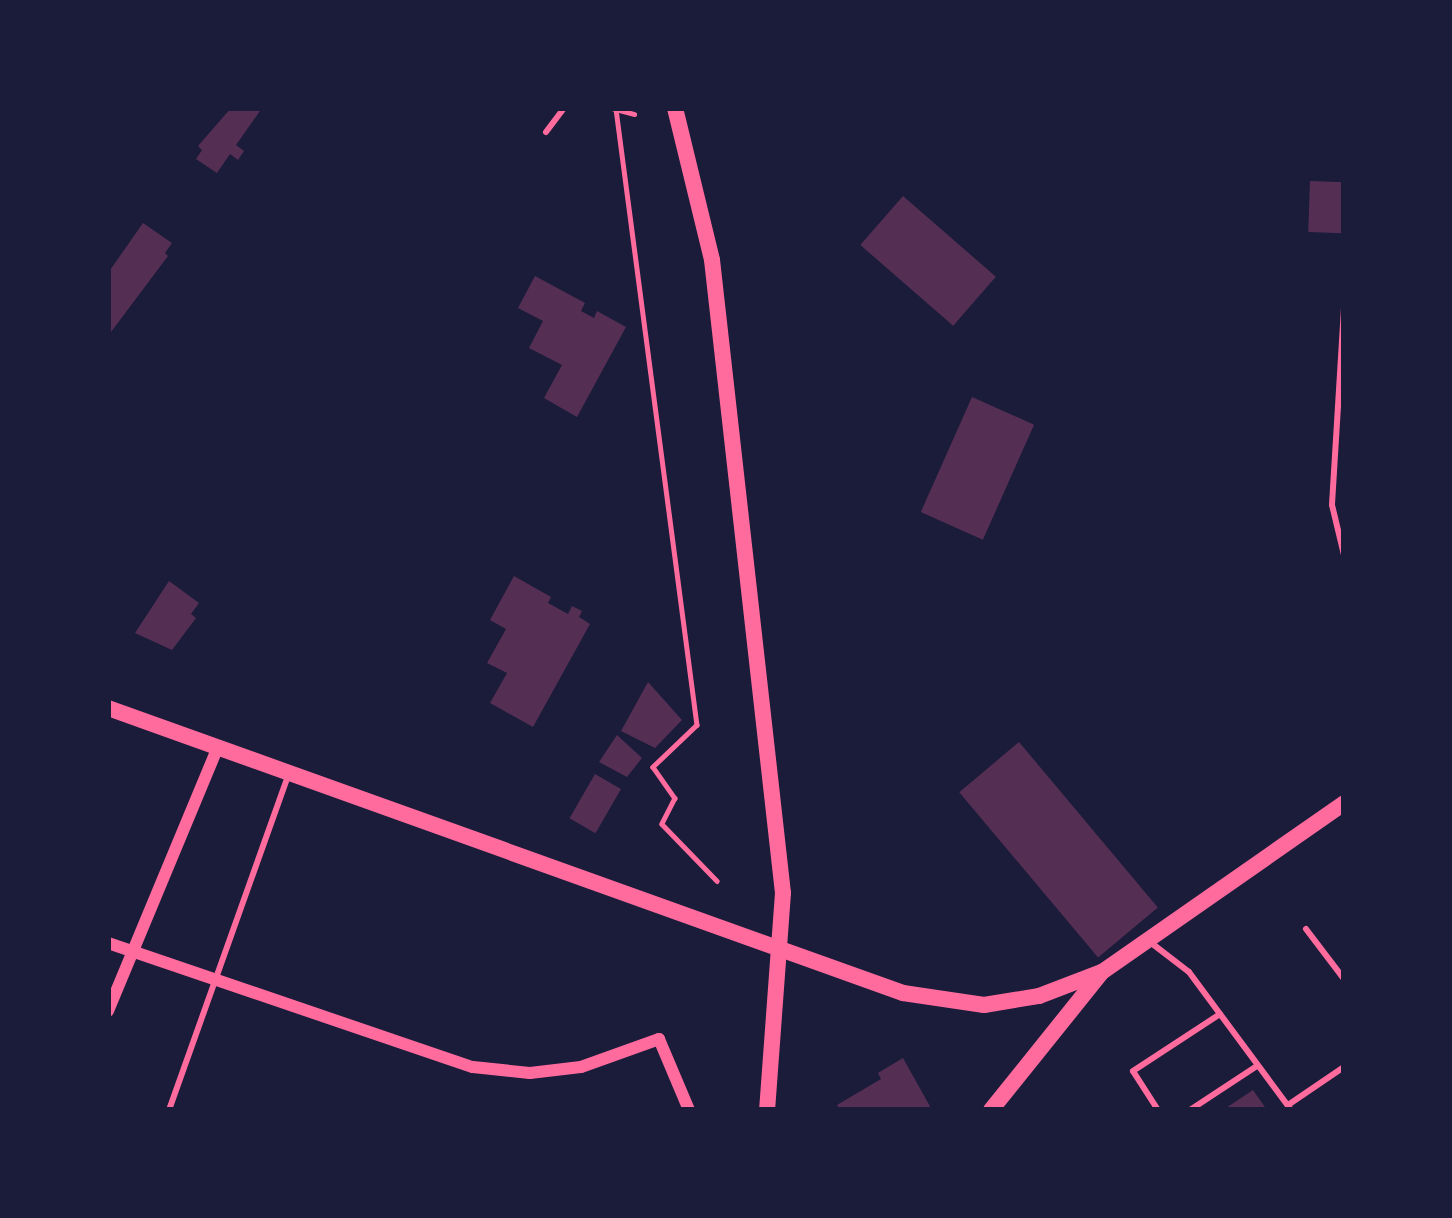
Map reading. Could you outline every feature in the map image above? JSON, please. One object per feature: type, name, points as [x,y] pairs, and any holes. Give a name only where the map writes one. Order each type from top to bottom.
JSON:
[{"type":"street","points":[[675,108],[712,260],[783,893],[767,1110]]},
{"type":"street","points":[[108,708],[574,879],[782,946],[865,982],[940,1002],[984,1005],[1039,996],[1102,972],[1344,803]]},
{"type":"street","points":[[108,1011],[218,748]]},
{"type":"street","points":[[108,943],[473,1067],[530,1073],[581,1067],[659,1039],[688,1110]]},
{"type":"street","points":[[991,1110],[1102,972]]},
{"type":"lane","points":[[546,132],[564,108]]},
{"type":"lane","points":[[1344,308],[1332,505],[1344,555]]},
{"type":"lane","points":[[170,1110],[289,775]]},
{"type":"lane","points":[[1306,929],[1344,979]]},
{"type":"lane","points":[[1147,940],[1189,972],[1289,1107],[1344,1066]]},
{"type":"lane","points":[[1158,1110],[1132,1071],[1220,1014]]},
{"type":"lane","points":[[1190,1110],[1258,1065]]},
{"type":"path","points":[[634,114],[614,108],[697,725],[653,767],[675,798],[662,824],[717,880]]},
{"type":"building","points":[[231,108],[262,108],[236,145],[244,151],[238,160],[230,154],[217,173],[196,159],[202,150],[198,146]]},
{"type":"building","points":[[1310,181],[1344,182],[1342,233],[1308,232]]},
{"type":"building","points":[[903,196],[996,277],[953,326],[860,245]]},
{"type":"building","points":[[143,223],[172,243],[165,253],[168,256],[108,336],[108,273]]},
{"type":"building","points":[[535,276],[585,303],[581,311],[594,318],[597,311],[626,327],[577,417],[544,398],[562,365],[529,348],[543,321],[518,308]]},
{"type":"building","points":[[972,397],[1034,425],[983,540],[921,512]]},
{"type":"building","points":[[514,576],[551,597],[548,603],[568,614],[572,606],[582,611],[579,617],[590,624],[533,727],[490,703],[507,673],[487,663],[506,629],[490,620]]},
{"type":"building","points":[[169,581],[199,603],[191,614],[196,618],[172,650],[135,633]]},
{"type":"building","points":[[648,682],[682,720],[655,748],[621,731]]},
{"type":"building","points":[[617,735],[642,758],[627,777],[599,762]]},
{"type":"building","points":[[1019,742],[1158,907],[1098,958],[959,792]]},
{"type":"building","points":[[595,774],[621,789],[595,833],[570,818]]},
{"type":"building","points":[[903,1058],[932,1110],[840,1110],[837,1105],[881,1079],[878,1073]]},
{"type":"building","points":[[1253,1090],[1267,1110],[1223,1110]]}]
